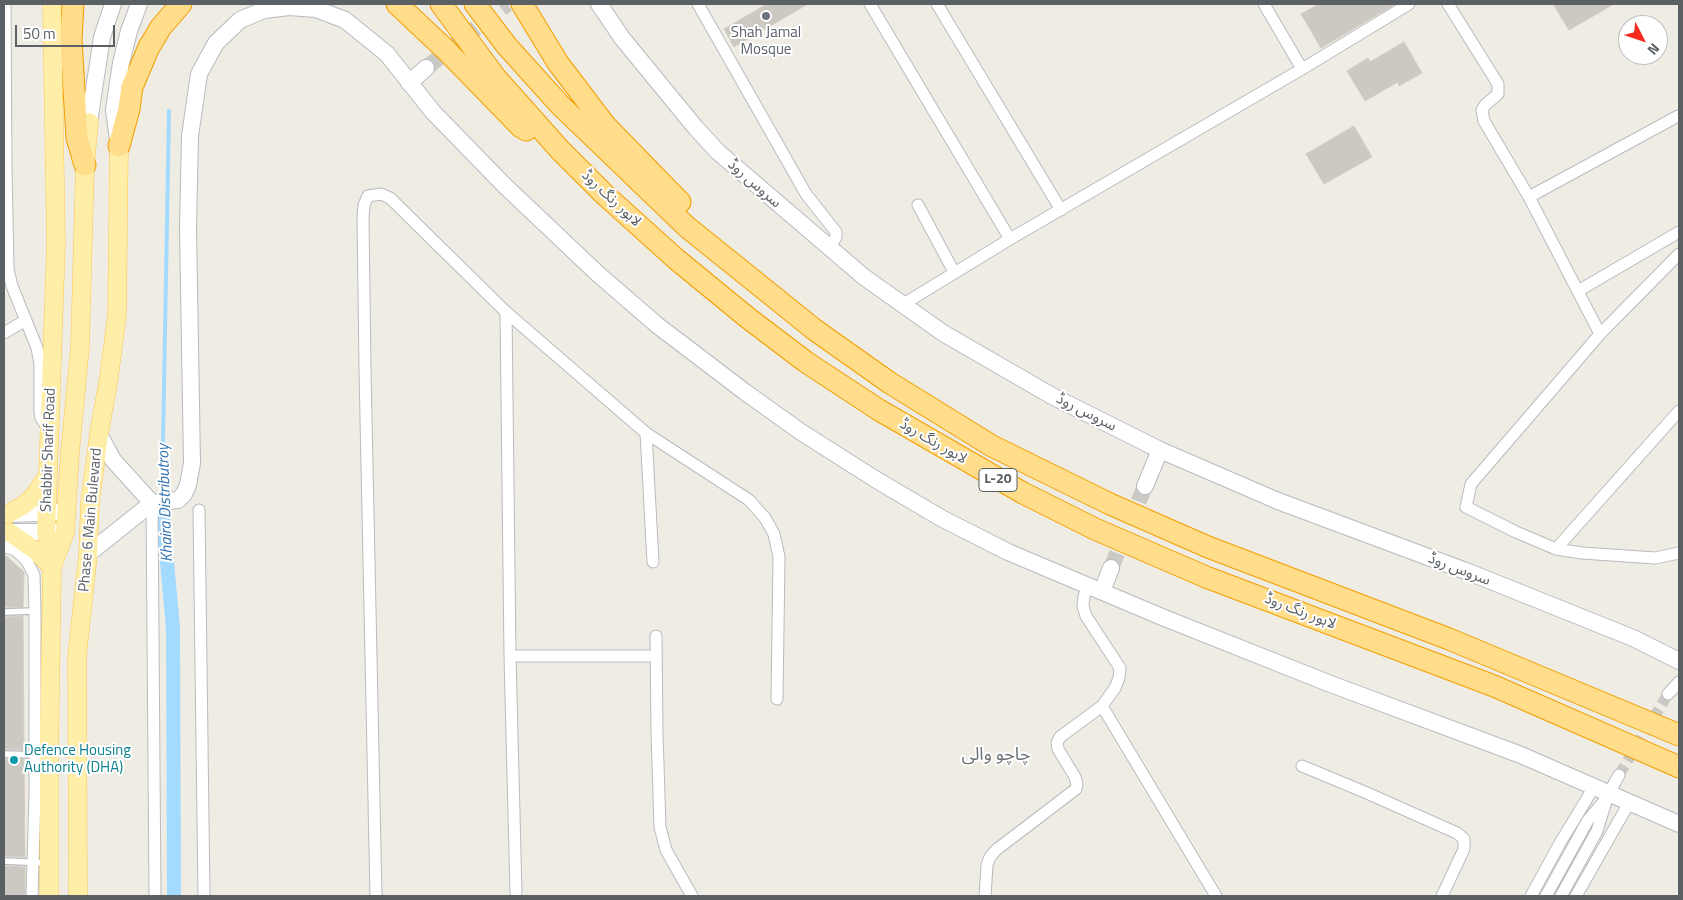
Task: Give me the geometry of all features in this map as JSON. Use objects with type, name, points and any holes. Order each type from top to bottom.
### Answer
[{"type":"highway","points":[[73,4],[71,40],[77,138],[85,165]]},
{"type":"highway","points":[[84,4],[83,84],[89,122]]},
{"type":"highway","points":[[119,146],[129,109],[132,88],[149,47],[161,27],[181,4]]},
{"type":"highway","points":[[397,4],[446,50],[520,127],[560,150]]},
{"type":"highway","points":[[417,4],[446,50]]},
{"type":"highway","name":"لاہور رنگ روڈ","points":[[441,4],[496,78],[560,150],[605,195],[676,259],[748,318],[806,362],[879,410],[1023,493],[1095,529],[1206,577],[1494,686],[1679,767]]},
{"type":"highway","name":"لاہور رنگ روڈ","points":[[474,4],[506,45],[560,105],[687,227],[815,330],[890,383],[992,446],[1126,512],[1208,547],[1449,639],[1679,735]]},
{"type":"highway","points":[[522,4],[558,63],[605,125],[679,201],[729,262]]},
{"type":"main road","name":"Shabbir Sharif Road","points":[[49,896],[40,862],[42,755],[52,567],[46,532],[46,512],[56,244],[52,4]]},
{"type":"main road","points":[[6,536],[36,551],[52,567],[65,532],[80,347],[85,165],[89,122]]},
{"type":"main road","name":"Phase 6 Main Bulevard","points":[[78,896],[77,657],[88,554],[90,502],[99,434],[110,377],[117,315],[119,146]]},
{"type":"main road","points":[[6,514],[24,505],[31,499],[38,492],[48,475]]},
{"type":"street","points":[[6,4],[5,115],[8,269],[12,286],[39,356],[41,418],[50,431]]},
{"type":"street","points":[[89,122],[102,37],[113,4]]},
{"type":"street","points":[[119,146],[114,110],[121,63],[129,31],[139,4]]},
{"type":"street","name":"سروس روڈ","points":[[599,4],[622,38],[718,152],[864,277],[943,333],[1044,391],[1160,450],[1278,501],[1470,573],[1633,638],[1679,661]]},
{"type":"street","points":[[698,4],[806,194],[836,232],[836,237],[829,248]]},
{"type":"street","points":[[870,4],[1010,239]]},
{"type":"street","points":[[937,4],[1061,210]]},
{"type":"street","points":[[1264,4],[1302,69]]},
{"type":"street","points":[[902,305],[954,272],[1302,69],[1409,4]]},
{"type":"street","points":[[1448,4],[1498,84],[1498,94],[1484,105],[1482,110],[1484,121],[1529,198],[1600,334]]},
{"type":"street","points":[[88,554],[155,503],[178,500],[184,494],[188,485],[192,463],[188,228],[190,136],[199,74],[216,43],[240,20],[264,10],[288,7],[316,9],[345,20],[387,54],[408,83],[433,112],[504,185],[577,254],[657,325],[745,392],[809,437],[875,479],[941,518],[1008,552],[1328,682],[1521,755],[1679,824]]},
{"type":"street","points":[[408,83],[426,68]]},
{"type":"street","points":[[1529,198],[1678,116]]},
{"type":"street","points":[[376,896],[365,350],[364,204],[368,196],[381,194],[390,198],[506,312],[646,433],[749,500],[765,518],[774,534],[779,557],[777,699]]},
{"type":"street","points":[[918,204],[954,272]]},
{"type":"street","points":[[1578,291],[1679,232]]},
{"type":"street","points":[[1679,254],[1600,334],[1471,484],[1466,507],[1516,532],[1556,549],[1582,553],[1655,558],[1679,553]]},
{"type":"street","points":[[506,312],[514,895]]},
{"type":"street","points":[[4,333],[26,320]]},
{"type":"street","points":[[1556,549],[1679,411]]},
{"type":"street","points":[[646,433],[653,562]]},
{"type":"street","points":[[99,434],[113,460],[155,503],[155,896]]},
{"type":"street","points":[[1145,486],[1160,450]]},
{"type":"street","points":[[199,510],[204,896]]},
{"type":"street","points":[[6,514],[66,512]]},
{"type":"street","points":[[42,755],[34,575],[31,568],[15,550],[6,536],[65,532]]},
{"type":"street","points":[[985,896],[990,857],[996,850],[1076,789],[1075,777],[1058,750],[1057,743],[1060,737],[1102,706],[1115,688],[1119,678],[1120,668],[1086,616],[1083,606],[1084,596],[1095,588],[1111,568]]},
{"type":"street","points":[[656,636],[656,733],[660,827],[666,850],[692,896]]},
{"type":"street","points":[[510,656],[656,656]]},
{"type":"street","points":[[1668,694],[1679,682]]},
{"type":"street","points":[[1102,706],[1216,896]]},
{"type":"street","points":[[1302,766],[1458,833],[1464,839],[1464,849],[1442,896]]},
{"type":"street","points":[[1531,896],[1560,843],[1601,791],[1619,775]]},
{"type":"street","points":[[1546,896],[1588,820],[1601,791]]},
{"type":"street","points":[[1561,896],[1597,831],[1601,791]]},
{"type":"street","points":[[1576,896],[1629,803]]},
{"type":"street","points":[[32,896],[40,862]]},
{"type":"lane","points":[[4,612],[35,611]]},
{"type":"lane","points":[[4,754],[42,755]]},
{"type":"lane","points":[[4,862],[40,862]]},
{"type":"building","name":"Shah Jamal Mosque","points":[[767,4],[808,4],[734,47],[724,29]]},
{"type":"building","points":[[1319,4],[1395,4],[1321,48],[1301,14]]},
{"type":"building","points":[[1553,4],[1614,4],[1569,30]]},
{"type":"building","points":[[1404,42],[1422,73],[1399,86],[1398,82],[1365,101],[1347,71],[1368,58],[1370,62]]},
{"type":"building","points":[[1354,126],[1372,157],[1324,184],[1306,154]]},
{"type":"building","points":[[4,554],[24,572],[23,607],[4,607]]},
{"type":"building","points":[[23,616],[24,750],[4,749],[4,617]]},
{"type":"building","points":[[4,759],[24,759],[25,857],[4,856]]},
{"type":"building","points":[[4,866],[25,867],[25,896],[4,896]]},
{"type":"waterway","name":"Khaira Distributroy","points":[[162,497],[169,111]]},
{"type":"waterway","name":"Khaira Distributroy","points":[[162,507],[173,628],[174,896]]},
{"type":"tunnel","points":[[426,68],[507,4]]},
{"type":"tunnel","points":[[1111,568],[1145,486]]},
{"type":"tunnel","points":[[1619,775],[1668,694]]},
{"type":"place","name":"Shah Jamal Mosque","points":[[766,16]]},
{"type":"place","name":"Defence Housing Authority (DHA)","points":[[14,760]]},
{"type":"district","name":"چاچو والی","points":[[996,756]]}]
